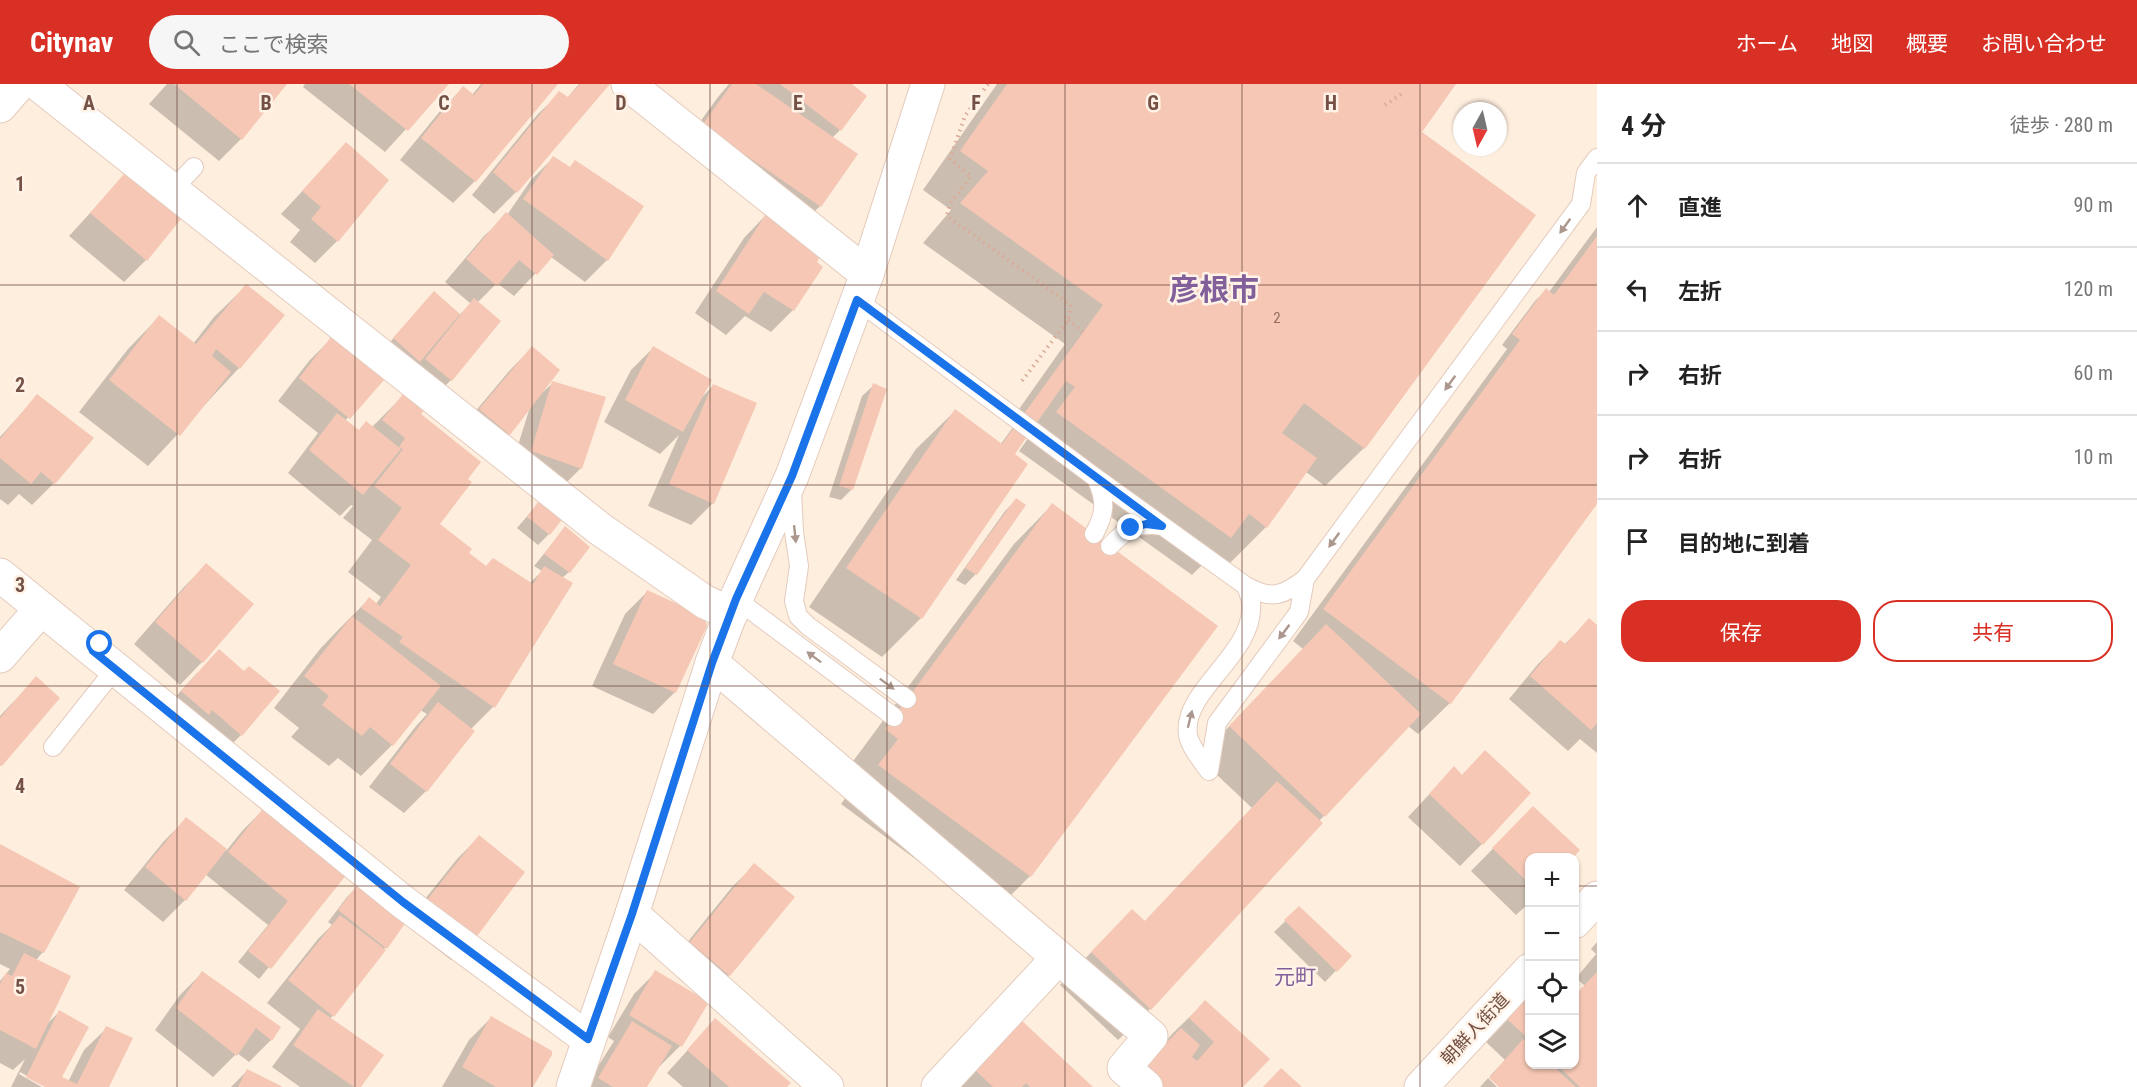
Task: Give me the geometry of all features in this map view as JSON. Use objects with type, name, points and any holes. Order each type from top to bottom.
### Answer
[{"type":"street","points":[[0,106],[20,84]]},
{"type":"street","points":[[38,84],[172,190],[209,213],[333,320],[600,529],[705,602],[733,606]]},
{"type":"street","points":[[628,84],[862,287]]},
{"type":"street","points":[[573,1087],[681,766],[712,663],[733,606],[792,476],[862,287],[928,84]]},
{"type":"street","points":[[0,575],[42,610],[103,654],[403,902],[424,927],[588,1039]]},
{"type":"street","points":[[0,656],[42,610]]},
{"type":"street","points":[[712,663],[1151,1036],[1124,1068],[1146,1087]]},
{"type":"street","points":[[1579,918],[1597,898]]},
{"type":"street","points":[[632,914],[827,1087]]},
{"type":"street","points":[[938,1087],[1058,958]]},
{"type":"street","name":"朝鮮人街道","points":[[1421,1087],[1525,975]]},
{"type":"lane","points":[[862,287],[1096,478],[1246,586],[1258,593],[1273,596],[1290,591],[1305,579],[1581,204],[1586,173],[1597,158]]},
{"type":"lane","points":[[172,190],[194,167]]},
{"type":"lane","points":[[792,476],[794,532],[799,566],[794,601],[798,616],[808,626],[907,699]]},
{"type":"lane","points":[[1094,534],[1099,525],[1104,503],[1104,495],[1096,478]]},
{"type":"lane","points":[[1110,546],[1131,528],[1146,524],[1162,526]]},
{"type":"lane","points":[[1246,586],[1251,605],[1249,624],[1243,640],[1195,704],[1187,721],[1188,738],[1209,771],[1217,723],[1299,612],[1305,579]]},
{"type":"lane","points":[[733,606],[894,717]]},
{"type":"lane","points":[[53,747],[103,654]]},
{"type":"path","points":[[988,84],[965,116],[950,159],[970,176],[950,204],[947,216],[1071,305],[1068,320],[1016,389]]},
{"type":"path","points":[[1385,105],[1403,93]]},
{"type":"path","points":[[1068,320],[1083,332]]},
{"type":"building","points":[[174,84],[287,84],[242,140]]},
{"type":"building","points":[[349,84],[449,84],[408,131]]},
{"type":"building","points":[[483,84],[558,84],[476,182],[421,138],[463,86],[474,95]]},
{"type":"building","points":[[580,84],[610,84],[517,193],[493,172],[559,91],[568,97]]},
{"type":"building","points":[[732,84],[756,84],[858,154],[821,207],[702,125]]},
{"type":"building","points":[[780,84],[852,84],[867,96],[841,131]]},
{"type":"building","points":[[1007,84],[1456,84],[1422,132],[1536,215],[1365,449],[1304,403],[1282,433],[1317,458],[1267,528],[1249,514],[1231,538],[1056,412],[1075,387],[1066,381],[1015,454],[1028,464],[922,619],[846,568],[955,409],[1002,444],[1103,305],[960,203],[988,171],[960,151]]},
{"type":"building","points":[[346,142],[389,180],[338,242],[311,219],[321,207],[302,191]]},
{"type":"building","points":[[553,156],[570,167],[575,160],[644,206],[608,261],[523,199]]},
{"type":"building","points":[[124,174],[181,219],[147,261],[90,213]]},
{"type":"building","points":[[506,212],[554,255],[537,275],[519,260],[497,286],[466,259]]},
{"type":"building","points":[[766,214],[824,249],[817,262],[823,267],[794,311],[764,292],[749,314],[716,291]]},
{"type":"building","points":[[1597,236],[1597,504],[1451,704],[1323,609],[1520,340],[1512,334],[1546,288],[1554,295]]},
{"type":"building","points":[[246,284],[285,315],[240,369],[216,349],[212,356],[231,372],[180,436],[109,380],[159,315],[196,344]]},
{"type":"building","points":[[434,291],[460,314],[420,362],[393,338]]},
{"type":"building","points":[[474,298],[501,321],[452,381],[425,359]]},
{"type":"building","points":[[331,337],[384,380],[350,419],[299,378]]},
{"type":"building","points":[[532,346],[560,370],[510,435],[479,409]]},
{"type":"building","points":[[653,346],[712,380],[683,432],[625,400]]},
{"type":"building","points":[[552,381],[606,397],[582,469],[531,451]]},
{"type":"building","points":[[873,383],[887,389],[853,490],[839,486]]},
{"type":"building","points":[[713,384],[757,403],[714,504],[669,484]]},
{"type":"building","points":[[37,394],[94,438],[55,484],[41,472],[31,484],[0,458],[0,439]]},
{"type":"building","points":[[403,394],[424,411],[421,414],[481,462],[468,479],[472,482],[440,524],[472,549],[469,553],[486,566],[493,558],[533,584],[544,566],[573,583],[495,708],[399,642],[403,637],[361,608],[369,597],[380,606],[411,565],[378,540],[402,508],[374,486],[403,449],[399,447],[405,438],[382,420]]},
{"type":"building","points":[[337,413],[359,430],[366,421],[401,449],[363,495],[309,450]]},
{"type":"building","points":[[541,498],[564,517],[550,535],[527,517]]},
{"type":"building","points":[[1016,498],[1026,505],[977,575],[965,568]]},
{"type":"building","points":[[1052,503],[1218,626],[1031,877],[878,765],[898,739],[885,729]]},
{"type":"building","points":[[565,526],[590,547],[570,573],[544,554]]},
{"type":"building","points":[[206,563],[254,604],[203,663],[155,622]]},
{"type":"building","points":[[647,590],[704,616],[707,626],[676,693],[613,664]]},
{"type":"building","points":[[352,616],[441,686],[393,746],[370,727],[362,736],[322,705],[329,696],[304,676]]},
{"type":"building","points":[[1589,618],[1597,625],[1597,723],[1591,730],[1530,676],[1560,640],[1566,644]]},
{"type":"building","points":[[1326,624],[1421,714],[1325,817],[1229,726]]},
{"type":"building","points":[[219,649],[244,671],[249,666],[280,691],[242,736],[212,710],[209,715],[181,691]]},
{"type":"building","points":[[36,676],[60,698],[2,766],[0,765],[0,718]]},
{"type":"building","points":[[438,702],[475,731],[427,792],[390,764]]},
{"type":"building","points":[[1485,750],[1531,793],[1483,845],[1429,794],[1454,766],[1462,775]]},
{"type":"building","points":[[1277,781],[1323,823],[1151,1010],[1091,952],[1132,909],[1145,921]]},
{"type":"building","points":[[265,806],[347,874],[271,969],[248,951],[288,901],[228,852]]},
{"type":"building","points":[[1533,806],[1580,850],[1577,853],[1525,853],[1525,879],[1492,848]]},
{"type":"building","points":[[186,817],[227,849],[186,901],[145,867]]},
{"type":"building","points":[[479,835],[525,872],[475,939],[426,901]]},
{"type":"building","points":[[0,844],[80,887],[44,953],[0,932]]},
{"type":"building","points":[[754,863],[795,897],[730,976],[690,942]]},
{"type":"building","points":[[358,884],[406,922],[387,949],[338,910]]},
{"type":"building","points":[[1299,906],[1352,956],[1337,972],[1284,920]]},
{"type":"building","points":[[340,915],[386,950],[334,1017],[288,980]]},
{"type":"building","points":[[24,953],[71,976],[36,1049],[0,1030],[0,984],[6,973],[12,976]]},
{"type":"building","points":[[655,970],[709,1002],[682,1047],[629,1015]]},
{"type":"building","points":[[202,971],[281,1027],[272,1041],[256,1028],[237,1056],[176,1008]]},
{"type":"building","points":[[1597,972],[1597,1087],[1580,1087],[1561,1069],[1579,1069],[1579,991]]},
{"type":"building","points":[[1205,1000],[1270,1059],[1243,1087],[1163,1087],[1142,1068],[1181,1028],[1200,1045],[1192,1057],[1197,1061],[1214,1042],[1189,1018]]},
{"type":"building","points":[[1525,1000],[1525,1035],[1507,1019]]},
{"type":"building","points":[[318,1009],[384,1055],[361,1087],[354,1087],[293,1045]]},
{"type":"building","points":[[59,1010],[89,1027],[62,1077],[77,1084],[106,1026],[133,1038],[109,1087],[45,1087],[26,1077]]},
{"type":"building","points":[[491,1016],[552,1051],[552,1055],[533,1087],[496,1087],[462,1067]]},
{"type":"building","points":[[715,1018],[791,1083],[787,1087],[729,1087],[687,1050]]},
{"type":"building","points":[[1020,1019],[1093,1087],[1030,1087],[1026,1083],[1022,1087],[993,1087],[973,1068]]},
{"type":"building","points":[[632,1021],[672,1046],[647,1087],[613,1087],[598,1078]]},
{"type":"building","points":[[1523,1039],[1525,1041],[1525,1069],[1556,1069],[1576,1087],[1499,1087],[1489,1078]]},
{"type":"building","points":[[1281,1068],[1302,1087],[1263,1087]]},
{"type":"building","points":[[247,1069],[283,1087],[238,1087]]},
{"type":"district","name":"彦根市","points":[[1214,290]]},
{"type":"district","name":"元町","points":[[1295,977]]},
{"type":"route","points":[[100,644],[93,651],[115,669],[403,902],[588,1039],[632,914],[712,663],[736,599],[792,476],[857,300],[1162,526],[1146,524],[1131,528]]}]
